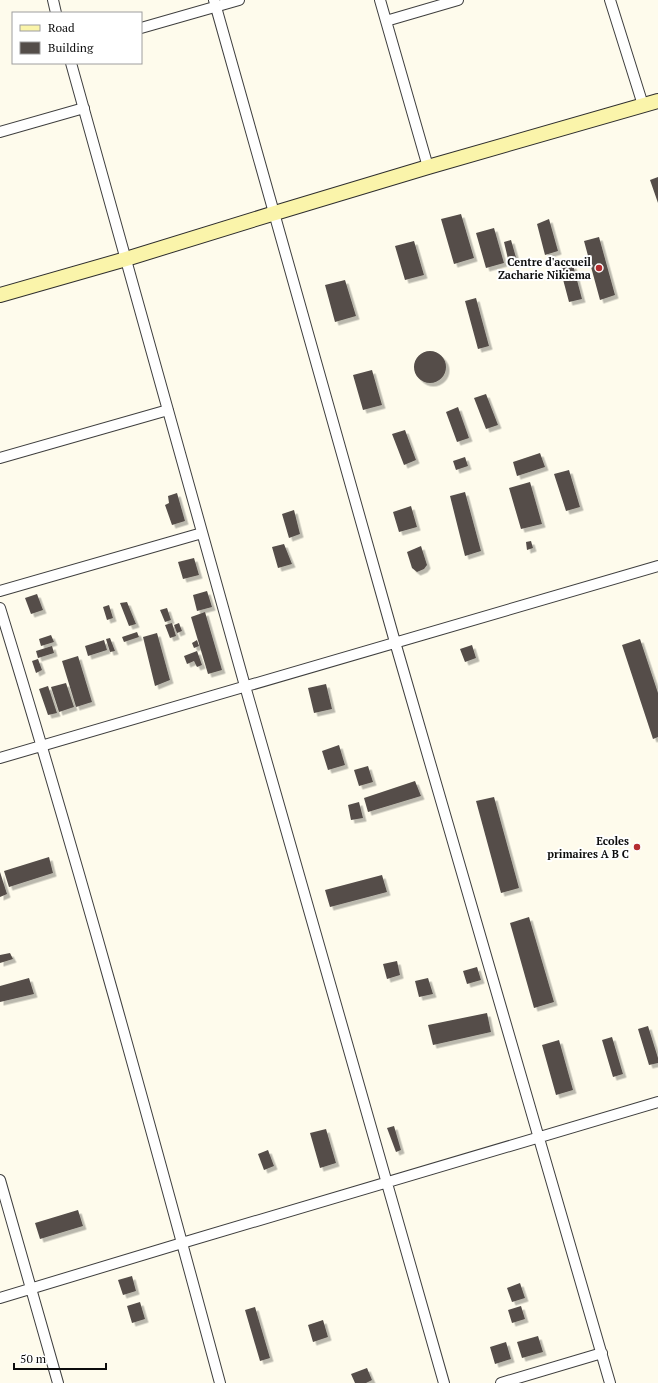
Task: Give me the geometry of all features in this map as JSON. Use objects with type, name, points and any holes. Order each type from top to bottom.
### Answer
[{"type":"street","points":[[53,0],[56,12]]},
{"type":"street","points":[[142,28],[216,4],[239,0]]},
{"type":"street","points":[[380,0],[428,167]]},
{"type":"street","points":[[386,21],[458,0]]},
{"type":"street","points":[[610,0],[643,105]]},
{"type":"street","points":[[216,4],[395,642],[540,1137],[610,1383]]},
{"type":"street","points":[[71,64],[245,686],[444,1383]]},
{"type":"street","points":[[0,295],[126,259],[428,167],[658,101]]},
{"type":"street","points":[[0,132],[84,108]]},
{"type":"street","points":[[0,458],[168,410]]},
{"type":"street","points":[[0,591],[202,533]]},
{"type":"street","points":[[0,758],[658,566]]},
{"type":"street","points":[[0,608],[42,745],[220,1383]]},
{"type":"street","points":[[0,1298],[658,1102]]},
{"type":"street","points":[[0,1180],[58,1383]]},
{"type":"street","points":[[501,1383],[602,1353]]},
{"type":"building","points":[[658,177],[658,203],[650,180]]},
{"type":"building","points":[[461,214],[474,258],[454,264],[441,219]]},
{"type":"building","points":[[549,219],[558,251],[545,255],[537,224]]},
{"type":"building","points":[[494,228],[504,263],[486,268],[476,233]]},
{"type":"building","name":"Centre d'accueil Zacharie Nikiema","points":[[599,237],[615,295],[600,300],[584,241]]},
{"type":"building","points":[[511,240],[517,261],[509,263],[504,242]]},
{"type":"building","points":[[414,241],[424,275],[405,280],[395,246]]},
{"type":"building","points":[[573,265],[582,299],[569,302],[560,268]]},
{"type":"building","points":[[345,280],[356,316],[335,322],[325,285]]},
{"type":"building","points":[[476,298],[489,346],[478,349],[465,301]]},
{"type":"building","points":[[427,351],[433,351],[442,355],[446,367],[442,379],[433,383],[427,383],[418,379],[414,370],[414,364],[418,355]]},
{"type":"building","points":[[372,370],[382,405],[363,410],[353,375]]},
{"type":"building","points":[[486,394],[498,425],[486,429],[474,398]]},
{"type":"building","points":[[458,407],[469,438],[457,442],[446,412]]},
{"type":"building","points":[[405,430],[416,460],[404,465],[392,434]]},
{"type":"building","points":[[540,453],[545,467],[517,476],[513,462]]},
{"type":"building","points":[[465,457],[468,466],[456,470],[453,461]]},
{"type":"building","points":[[569,470],[580,507],[566,511],[554,474]]},
{"type":"building","points":[[530,482],[542,524],[521,529],[509,488]]},
{"type":"building","points":[[465,492],[481,551],[465,556],[450,496]]},
{"type":"building","points":[[177,493],[185,521],[172,525],[165,505],[169,503],[168,496]]},
{"type":"building","points":[[411,506],[417,527],[399,532],[393,512]]},
{"type":"building","points":[[294,510],[300,534],[289,538],[282,514]]},
{"type":"building","points":[[531,541],[533,548],[527,550],[526,542]]},
{"type":"building","points":[[284,544],[292,564],[278,568],[272,547]]},
{"type":"building","points":[[421,546],[427,565],[424,569],[417,572],[412,568],[407,552]]},
{"type":"building","points":[[194,558],[199,575],[183,579],[178,562]]},
{"type":"building","points":[[207,591],[212,607],[197,611],[193,595]]},
{"type":"building","points":[[37,594],[43,610],[31,614],[25,598]]},
{"type":"building","points":[[127,602],[136,624],[129,626],[120,603]]},
{"type":"building","points":[[109,605],[113,618],[107,620],[103,607]]},
{"type":"building","points":[[167,608],[171,620],[165,622],[160,610]]},
{"type":"building","points":[[205,612],[222,670],[208,674],[191,617]]},
{"type":"building","points":[[172,623],[176,636],[170,638],[165,625]]},
{"type":"building","points":[[179,623],[182,631],[177,633],[174,625]]},
{"type":"building","points":[[137,632],[139,637],[124,642],[122,637]]},
{"type":"building","points":[[157,633],[170,680],[155,686],[143,637]]},
{"type":"building","points":[[51,635],[54,642],[41,646],[39,639]]},
{"type":"building","points":[[110,638],[115,651],[110,652],[106,639]]},
{"type":"building","points":[[640,639],[658,693],[658,737],[653,739],[622,645]]},
{"type":"building","points":[[104,640],[107,650],[88,656],[85,646]]},
{"type":"building","points":[[197,640],[199,646],[194,648],[192,643]]},
{"type":"building","points":[[472,645],[476,658],[465,662],[460,649]]},
{"type":"building","points":[[52,646],[54,653],[38,658],[36,651]]},
{"type":"building","points":[[197,651],[202,665],[197,667],[194,661],[187,664],[184,656]]},
{"type":"building","points":[[78,656],[92,702],[76,707],[62,661]]},
{"type":"building","points":[[38,659],[42,670],[36,673],[32,661]]},
{"type":"building","points":[[66,683],[74,707],[59,712],[51,687]]},
{"type":"building","points":[[326,684],[332,709],[314,713],[308,688]]},
{"type":"building","points":[[48,686],[57,713],[48,715],[39,689]]},
{"type":"building","points":[[339,745],[345,765],[328,770],[322,751]]},
{"type":"building","points":[[368,766],[373,782],[359,786],[354,770]]},
{"type":"building","points":[[415,781],[421,796],[368,812],[364,798]]},
{"type":"building","points":[[494,797],[519,888],[501,893],[476,801]]},
{"type":"building","points":[[359,802],[363,818],[351,820],[348,805]]},
{"type":"building","points":[[49,857],[53,873],[9,887],[4,871]]},
{"type":"building","points":[[0,872],[7,894],[0,897]]},
{"type":"building","points":[[382,875],[387,892],[330,907],[325,890]]},
{"type":"building","points":[[529,917],[554,1002],[534,1008],[510,923]]},
{"type":"building","points":[[10,953],[13,959],[0,963],[0,955]]},
{"type":"building","points":[[397,961],[400,975],[387,979],[383,964]]},
{"type":"building","points":[[477,967],[481,980],[467,984],[463,971]]},
{"type":"building","points":[[29,978],[34,994],[0,1002],[0,986]]},
{"type":"building","points":[[428,978],[433,994],[419,997],[415,981]]},
{"type":"building","points":[[487,1013],[491,1032],[433,1045],[428,1025]]},
{"type":"building","points":[[648,1026],[658,1058],[658,1063],[649,1065],[638,1029]]},
{"type":"building","points":[[612,1037],[623,1074],[613,1077],[602,1040]]},
{"type":"building","points":[[559,1040],[573,1090],[556,1095],[542,1045]]},
{"type":"building","points":[[394,1126],[401,1150],[396,1152],[387,1128]]},
{"type":"building","points":[[326,1129],[336,1163],[320,1168],[310,1133]]},
{"type":"building","points":[[268,1150],[274,1166],[264,1170],[258,1154]]},
{"type":"building","points":[[78,1210],[83,1226],[40,1239],[35,1223]]},
{"type":"building","points":[[132,1276],[136,1291],[123,1295],[118,1280]]},
{"type":"building","points":[[520,1283],[525,1298],[512,1302],[507,1288]]},
{"type":"building","points":[[140,1302],[145,1319],[132,1323],[127,1306]]},
{"type":"building","points":[[521,1306],[525,1319],[512,1323],[508,1310]]},
{"type":"building","points":[[255,1307],[270,1358],[260,1361],[245,1310]]},
{"type":"building","points":[[323,1320],[328,1337],[313,1342],[308,1325]]},
{"type":"building","points":[[538,1336],[543,1352],[522,1358],[517,1342]]},
{"type":"building","points":[[506,1342],[511,1359],[495,1364],[490,1347]]},
{"type":"building","points":[[367,1368],[372,1380],[366,1383],[355,1383],[351,1374]]},
{"type":"place","name":"Centre d'accueil Zacharie Nikiema","points":[[599,268]]},
{"type":"place","name":"Ecoles primaires A B C","points":[[637,847]]}]
